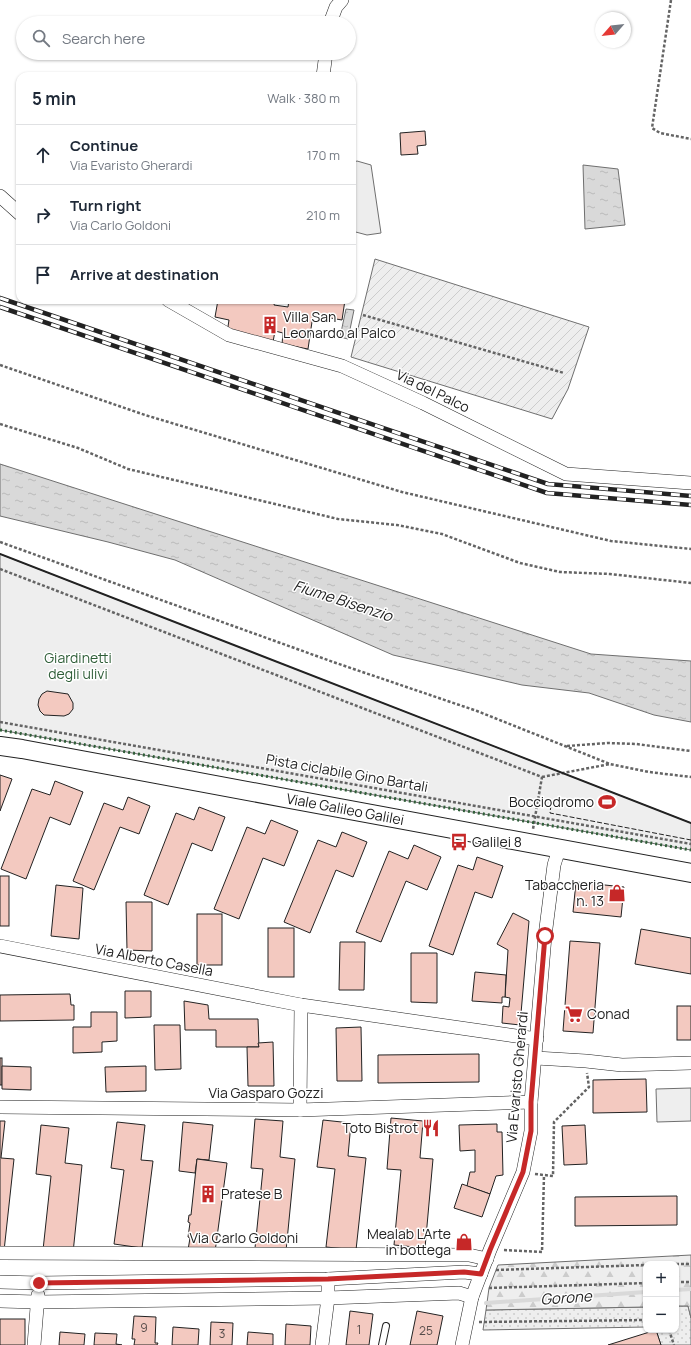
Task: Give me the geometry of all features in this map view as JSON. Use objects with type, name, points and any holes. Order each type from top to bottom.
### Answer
[{"type":"main road","name":"Viale Galileo Galilei","points":[[0,746],[245,790],[532,845],[691,873]]},
{"type":"street","points":[[333,16],[336,7],[342,0]]},
{"type":"street","points":[[324,72],[325,60]]},
{"type":"street","points":[[0,196],[16,210]]},
{"type":"street","name":"Via del Palco","points":[[175,304],[229,335],[342,366],[423,403],[566,474],[691,483]]},
{"type":"street","name":"Via Evaristo Gherardi","points":[[462,1345],[474,1292],[523,1172],[531,1131],[531,1102],[536,1058],[545,936],[554,866],[559,849]]},
{"type":"street","name":"Via Alberto Casella","points":[[0,946],[301,1005],[537,1039]]},
{"type":"street","points":[[300,1110],[301,1005]]},
{"type":"street","points":[[536,1058],[622,1065],[691,1062]]},
{"type":"street","name":"Via Gasparo Gozzi","points":[[0,1107],[300,1110],[531,1102]]},
{"type":"street","name":"Via Carlo Goldoni","points":[[0,1253],[469,1255],[485,1263]]},
{"type":"street","points":[[0,1282],[39,1283],[328,1279],[464,1272],[485,1263]]},
{"type":"street","points":[[322,1345],[328,1298],[328,1279]]},
{"type":"street","points":[[34,1345],[39,1283]]},
{"type":"street","points":[[0,1301],[37,1302],[328,1298],[474,1292]]},
{"type":"lane","points":[[382,1345],[386,1326]]},
{"type":"path","points":[[671,0],[652,128],[660,133],[691,139]]},
{"type":"path","points":[[363,315],[564,373]]},
{"type":"path","points":[[0,365],[145,415],[402,492],[611,541],[691,549]]},
{"type":"path","points":[[0,424],[78,448],[128,470],[338,519],[396,525],[442,534],[520,564],[560,572],[610,574],[691,582]]},
{"type":"path","points":[[0,542],[336,663],[477,710],[610,764],[649,772],[691,777]]},
{"type":"path","points":[[0,569],[542,777],[610,764]]},
{"type":"path","name":"Pista ciclabile Gino Bartali","points":[[0,722],[691,844]]},
{"type":"path","points":[[565,746],[607,743],[636,744],[691,751]]},
{"type":"path","points":[[532,845],[542,777]]},
{"type":"path","points":[[523,1172],[553,1176],[554,1122],[589,1087],[586,1061]]},
{"type":"path","points":[[485,1263],[542,1252],[544,1175]]},
{"type":"path","points":[[485,1263],[496,1270],[643,1265]]},
{"type":"path","points":[[679,1264],[691,1264]]},
{"type":"path","points":[[679,1282],[691,1282]]},
{"type":"path","points":[[474,1292],[643,1283]]},
{"type":"path","points":[[466,1323],[643,1320]]},
{"type":"path","points":[[670,1333],[674,1345]]},
{"type":"green space","points":[[375,259],[589,327],[568,389],[552,419],[351,357]]},
{"type":"green space","name":"Giardinetti degli ulivi","points":[[0,554],[691,823],[691,850],[0,730]]},
{"type":"green space","points":[[691,1088],[691,1121],[657,1122],[656,1089]]},
{"type":"green space","points":[[691,1255],[691,1318],[688,1306],[679,1306],[679,1261],[643,1261],[643,1307],[486,1310],[489,1288],[498,1265]]},
{"type":"green space","points":[[679,1306],[688,1306],[691,1318],[691,1345],[661,1345],[657,1333],[679,1333]]},
{"type":"green space","points":[[643,1307],[643,1327],[483,1330],[486,1310]]},
{"type":"shaded area","points":[[356,161],[371,165],[381,233],[367,235],[356,232]]},
{"type":"water","points":[[583,165],[618,169],[625,225],[585,229]]},
{"type":"water","points":[[346,309],[354,310],[348,339],[340,337]]},
{"type":"water","name":"Fiume Bisenzio","points":[[0,464],[591,654],[691,661],[691,722],[654,715],[589,693],[522,685],[393,655],[175,560],[0,516]]},
{"type":"building","points":[[425,131],[426,145],[417,146],[418,154],[401,155],[400,133]]},
{"type":"building","name":"Villa San Leonardo al Palco","points":[[217,304],[274,304],[288,307],[288,304],[344,304],[342,320],[313,315],[308,349],[282,344],[283,333],[275,331],[273,342],[227,333],[229,320],[215,317]]},
{"type":"building","points":[[47,691],[68,694],[73,703],[73,709],[69,714],[64,716],[44,715],[40,711],[38,705],[39,699],[42,694]]},
{"type":"building","points":[[0,775],[12,779],[0,811]]},
{"type":"building","points":[[55,781],[83,792],[70,825],[50,817],[26,879],[1,869],[32,789],[50,795]]},
{"type":"building","points":[[128,797],[150,806],[139,834],[120,827],[94,890],[73,881],[104,803],[123,810]]},
{"type":"building","points":[[199,807],[225,817],[212,851],[192,843],[168,905],[144,895],[176,813],[194,820]]},
{"type":"building","points":[[271,820],[298,831],[284,866],[263,858],[239,919],[214,909],[247,827],[265,834]]},
{"type":"building","points":[[342,832],[367,842],[353,877],[336,870],[310,933],[284,922],[318,840],[336,847]]},
{"type":"building","points":[[414,845],[441,857],[427,890],[406,881],[381,942],[356,932],[389,851],[408,859]]},
{"type":"building","points":[[477,857],[503,866],[492,898],[475,892],[453,955],[429,946],[458,865],[473,870]]},
{"type":"building","points":[[0,876],[9,876],[9,926],[0,926]]},
{"type":"building","points":[[576,882],[624,887],[621,917],[573,912]]},
{"type":"building","points":[[56,885],[83,888],[79,939],[51,936]]},
{"type":"building","points":[[126,902],[152,902],[152,951],[127,950]]},
{"type":"building","points":[[513,913],[529,921],[520,1025],[502,1023],[503,1006],[509,1007],[510,998],[505,997],[508,950],[497,944]]},
{"type":"building","points":[[197,914],[222,914],[222,965],[197,965]]},
{"type":"building","points":[[268,928],[294,928],[294,977],[268,977]]},
{"type":"building","points":[[641,929],[691,938],[691,974],[635,964]]},
{"type":"building","points":[[570,941],[600,943],[593,1033],[563,1031]]},
{"type":"building","points":[[340,942],[365,942],[364,990],[339,990]]},
{"type":"building","points":[[411,953],[437,953],[437,1003],[411,1002]]},
{"type":"building","points":[[475,972],[506,975],[505,997],[502,997],[502,1003],[472,1001]]},
{"type":"building","points":[[125,991],[151,991],[151,1017],[125,1018]]},
{"type":"building","points":[[70,994],[71,1005],[74,1005],[74,1020],[0,1021],[0,995]]},
{"type":"building","points":[[184,1001],[208,1005],[209,1019],[258,1019],[259,1047],[216,1047],[216,1030],[185,1030]]},
{"type":"building","points":[[677,1006],[691,1006],[691,1040],[677,1040]]},
{"type":"building","points":[[91,1012],[117,1012],[117,1041],[102,1042],[102,1052],[73,1053],[73,1027],[91,1027]]},
{"type":"building","points":[[154,1025],[180,1025],[181,1069],[155,1070]]},
{"type":"building","points":[[361,1027],[362,1081],[337,1081],[336,1028]]},
{"type":"building","points":[[273,1042],[274,1086],[248,1086],[247,1047],[259,1047],[258,1043]]},
{"type":"building","points":[[479,1054],[479,1082],[378,1083],[378,1055]]},
{"type":"building","points":[[0,1058],[2,1058],[2,1085],[0,1085]]},
{"type":"building","points":[[2,1066],[31,1067],[31,1090],[2,1089]]},
{"type":"building","points":[[146,1066],[146,1091],[106,1092],[105,1067]]},
{"type":"building","points":[[646,1079],[647,1112],[593,1113],[593,1080]]},
{"type":"building","points":[[391,1118],[423,1121],[420,1158],[433,1159],[425,1248],[394,1245],[401,1170],[387,1169]]},
{"type":"building","points":[[255,1119],[283,1121],[280,1157],[295,1159],[286,1251],[255,1248],[263,1169],[251,1168]]},
{"type":"building","points":[[323,1120],[351,1123],[348,1156],[366,1158],[356,1250],[326,1247],[335,1169],[317,1167]]},
{"type":"building","points":[[0,1121],[5,1121],[1,1158],[14,1159],[4,1251],[0,1251]]},
{"type":"building","points":[[117,1122],[145,1125],[141,1160],[153,1161],[142,1248],[114,1244],[124,1170],[111,1168]]},
{"type":"building","points":[[183,1122],[213,1125],[209,1160],[197,1159],[195,1173],[179,1171]]},
{"type":"building","points":[[497,1124],[497,1132],[502,1132],[503,1175],[496,1176],[490,1194],[467,1186],[470,1172],[475,1172],[475,1150],[460,1151],[459,1125]]},
{"type":"building","points":[[41,1125],[69,1128],[65,1163],[82,1165],[73,1253],[43,1250],[51,1176],[36,1174]]},
{"type":"building","points":[[585,1125],[587,1164],[564,1165],[562,1126]]},
{"type":"building","name":"Pratese B","points":[[197,1159],[227,1163],[215,1252],[188,1250],[190,1223],[188,1222],[189,1215],[191,1215]]},
{"type":"building","points":[[462,1184],[490,1194],[482,1217],[454,1208]]},
{"type":"building","points":[[677,1196],[677,1225],[575,1226],[575,1197]]},
{"type":"building","points":[[350,1311],[373,1314],[369,1345],[346,1345]]},
{"type":"building","points":[[417,1311],[443,1316],[437,1345],[410,1345]]},
{"type":"building","points":[[134,1316],[156,1317],[155,1343],[158,1343],[157,1345],[134,1345],[135,1339],[132,1339]]},
{"type":"building","points":[[0,1319],[25,1319],[25,1345],[0,1345]]},
{"type":"building","points":[[211,1322],[233,1323],[232,1345],[210,1345]]},
{"type":"building","points":[[286,1324],[311,1326],[310,1345],[285,1345]]},
{"type":"building","points":[[173,1327],[199,1329],[198,1345],[172,1345]]},
{"type":"building","points":[[60,1332],[85,1334],[84,1345],[59,1345]]},
{"type":"building","points":[[248,1332],[273,1334],[273,1345],[247,1345]]},
{"type":"building","points":[[95,1333],[117,1334],[116,1344],[122,1345],[94,1345]]},
{"type":"building","points":[[646,1333],[657,1333],[661,1345],[608,1345]]},
{"type":"waterway","name":"Gorone","points":[[679,1290],[691,1289]]},
{"type":"waterway","name":"Gorone","points":[[486,1303],[643,1292]]},
{"type":"railway","points":[[0,298],[16,303]]},
{"type":"railway","points":[[18,304],[548,484],[691,496]]},
{"type":"railway","points":[[0,307],[547,493],[691,505]]},
{"type":"hedge","points":[[0,730],[691,850]]},
{"type":"fence","points":[[551,805],[550,813],[691,840]]},
{"type":"wall","points":[[0,554],[691,823]]},
{"type":"place","name":"Villa San Leonardo al Palco","points":[[270,325]]},
{"type":"place","name":"Bocciodromo","points":[[607,802]]},
{"type":"place","name":"Galilei 8","points":[[459,842]]},
{"type":"place","name":"Tabaccheria n. 13","points":[[617,893]]},
{"type":"place","name":"Conad","points":[[574,1014]]},
{"type":"place","name":"Toto Bistrot","points":[[431,1128]]},
{"type":"place","name":"Pratese B","points":[[208,1194]]},
{"type":"place","name":"Mealab L'Arte in bottega","points":[[464,1242]]},
{"type":"route","points":[[39,1283],[328,1279],[464,1272],[481,1274],[523,1172],[531,1131],[531,1102],[536,1058],[545,936]]}]
